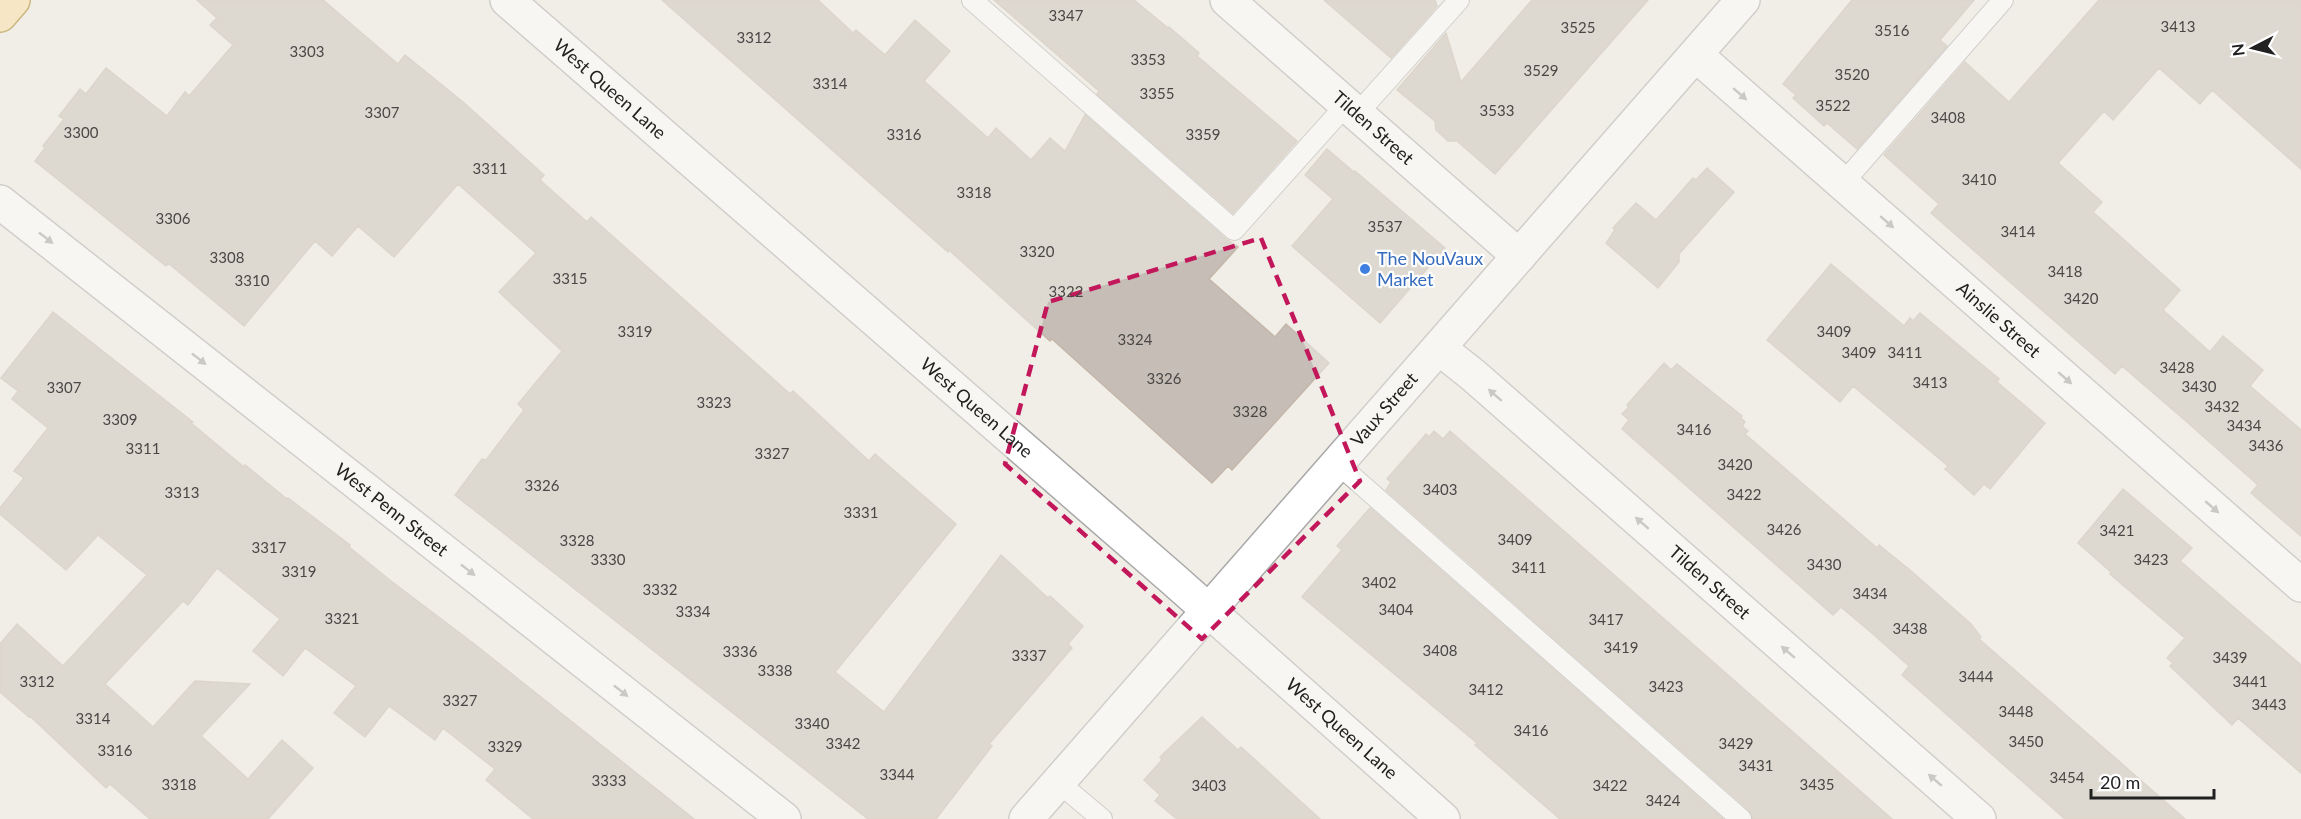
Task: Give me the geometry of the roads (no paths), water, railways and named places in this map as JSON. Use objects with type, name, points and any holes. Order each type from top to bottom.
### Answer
[{"type":"main road","points":[[0,15],[13,0]]},
{"type":"street","name":"West Queen Lane","points":[[507,0],[1443,819]]},
{"type":"street","name":"Tilden Street","points":[[1227,0],[1519,255]]},
{"type":"street","name":"Vaux Street","points":[[1026,819],[1743,0]]},
{"type":"street","name":"Ainslie Street","points":[[1696,55],[2301,585]]},
{"type":"street","name":"West Penn Street","points":[[0,202],[784,819]]},
{"type":"street","name":"Tilden Street","points":[[1438,348],[1473,375],[1979,819]]},
{"type":"lane","points":[[972,0],[1234,230],[1459,0]]},
{"type":"lane","points":[[1843,183],[2003,0]]},
{"type":"lane","points":[[1337,463],[1741,819]]},
{"type":"lane","points":[[1058,782],[1102,819]]},
{"type":"place","name":"The NouVaux Market","points":[[1365,269]]}]
